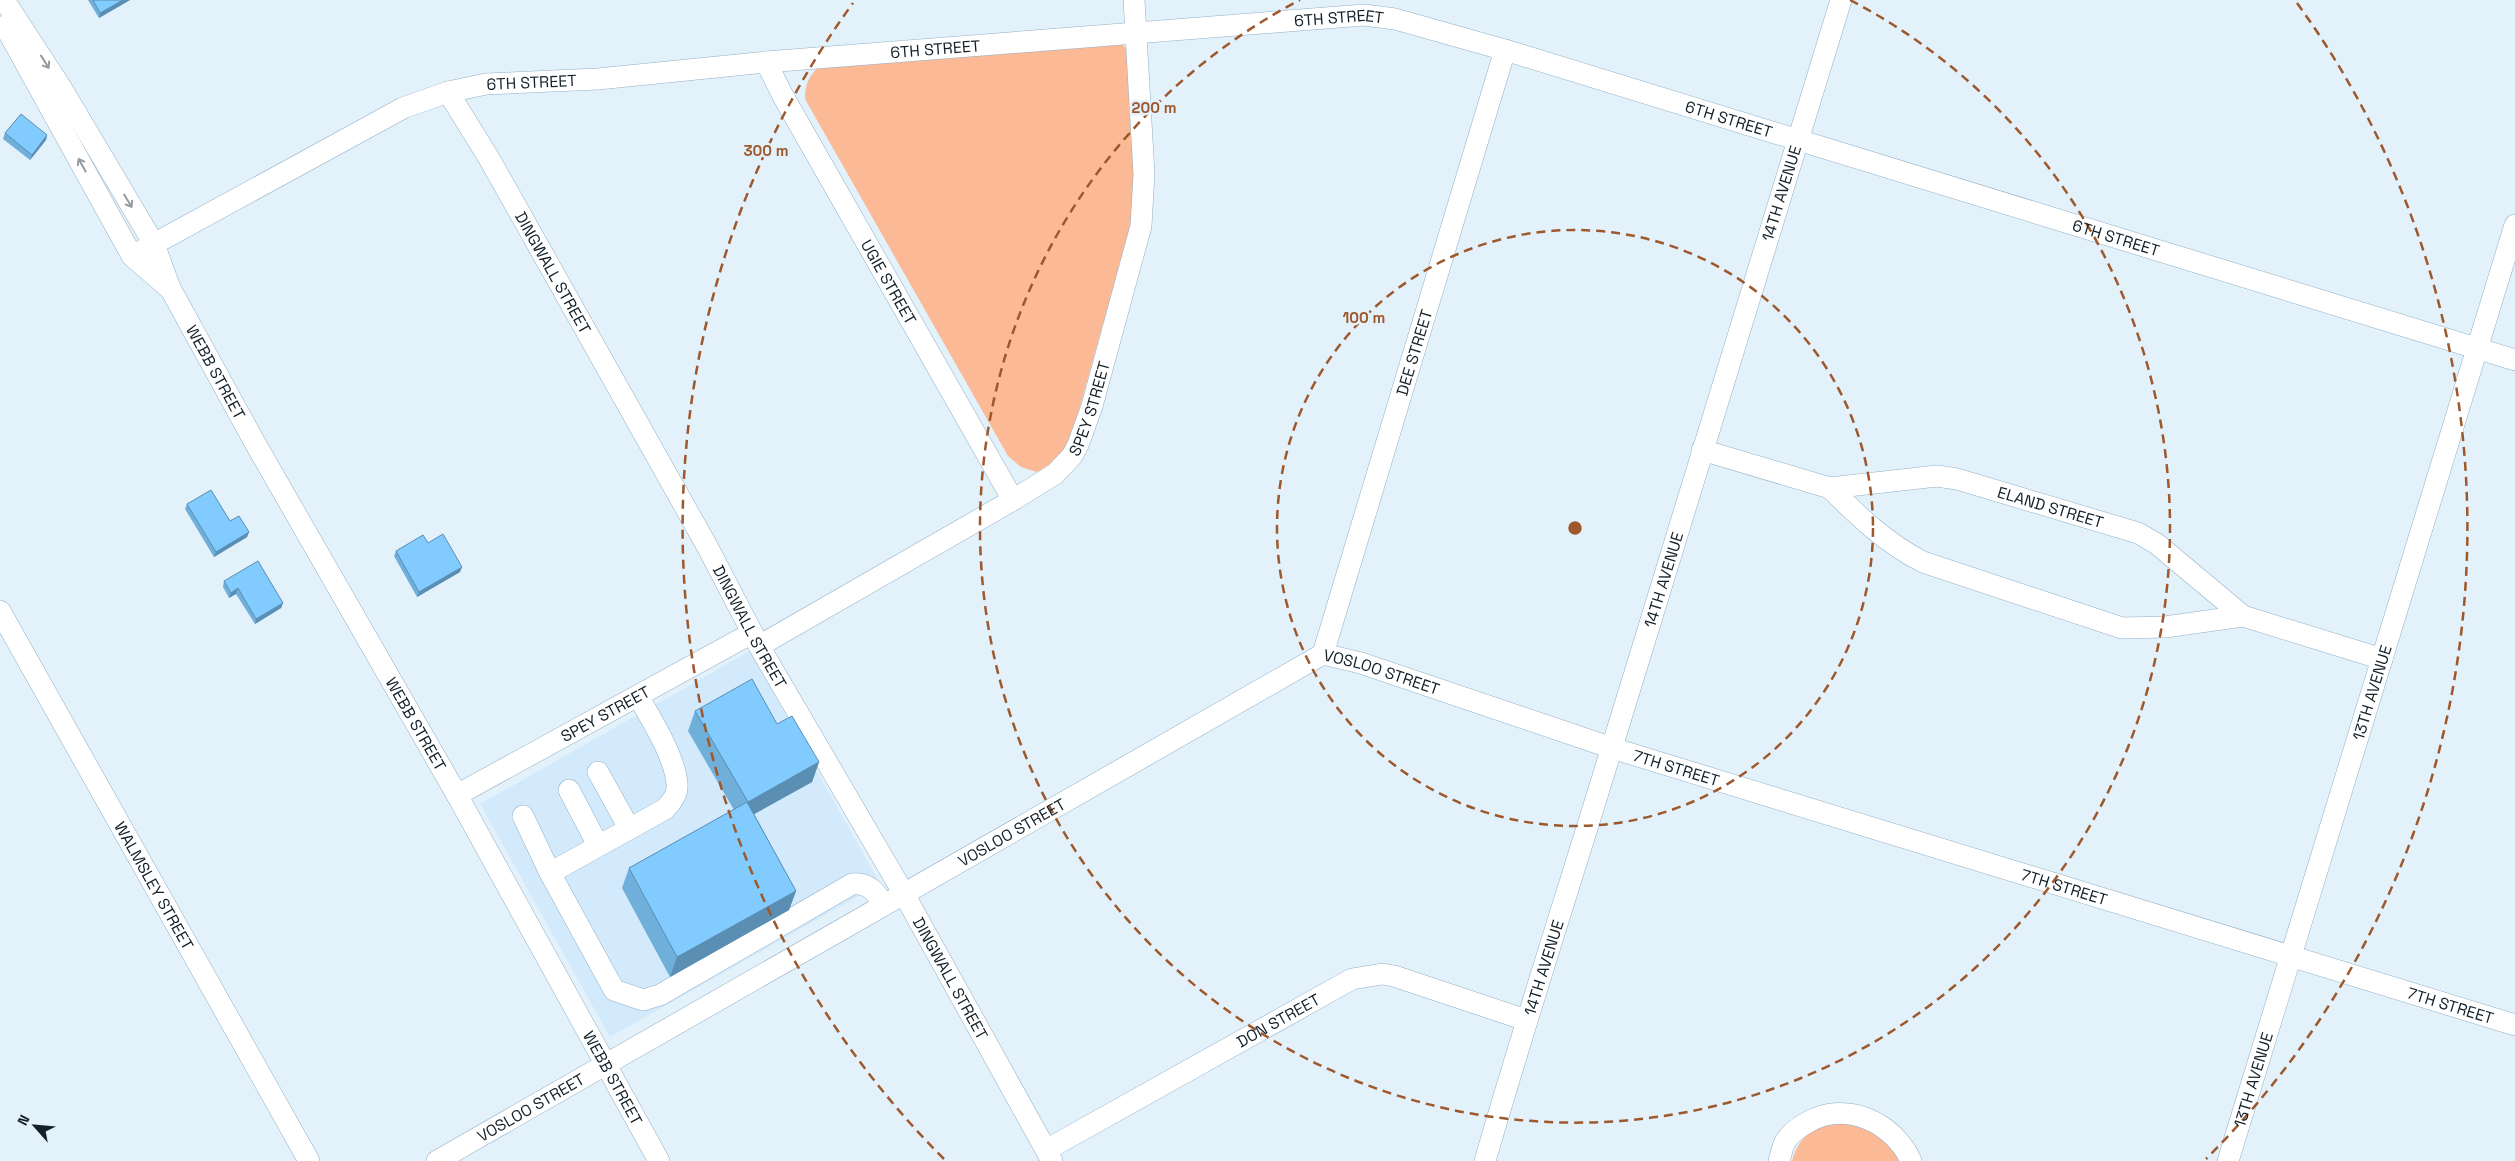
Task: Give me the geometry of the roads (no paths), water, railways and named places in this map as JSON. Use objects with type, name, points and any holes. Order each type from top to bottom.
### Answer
[{"type":"street","name":"WEBB STREET","points":[[4,0],[57,82],[154,244],[170,288],[260,451],[457,795],[659,1161]]},
{"type":"street","name":"SPEY STREET","points":[[457,795],[638,696],[756,639],[1013,500],[1055,474],[1072,456],[1085,430],[1110,345],[1141,226],[1144,196],[1134,0]]},
{"type":"street","name":"14TH AVENUE","points":[[1485,1161],[1526,1020],[1612,748],[1797,140],[1842,0]]},
{"type":"street","name":"6TH STREET","points":[[132,256],[403,108],[448,92],[486,84],[598,80],[766,62],[1364,15],[1395,19],[1505,50],[2515,360]]},
{"type":"street","name":"WEBB STREET","points":[[0,19],[11,33],[132,256],[170,288]]},
{"type":"street","name":"DEE STREET","points":[[1323,654],[1505,50]]},
{"type":"street","name":"UGIE STREET","points":[[766,62],[783,96],[1013,500]]},
{"type":"street","name":"DINGWALL STREET","points":[[448,92],[490,160],[707,546],[756,639],[904,894],[1049,1156]]},
{"type":"street","name":"13TH AVENUE","points":[[2228,1161],[2515,225]]},
{"type":"street","name":"ELAND STREET","points":[[1702,450],[1830,488],[1945,477],[2138,533],[2157,544],[2243,616],[2382,659]]},
{"type":"street","name":"ELAND STREET","points":[[1830,488],[1878,534],[1899,549],[1923,562],[2122,628],[2164,627],[2243,616]]},
{"type":"street","name":"WALMSLEY STREET","points":[[0,611],[309,1161]]},
{"type":"street","name":"VOSLOO STREET","points":[[436,1161],[1323,654],[1362,662],[1612,748]]},
{"type":"street","points":[[550,873],[665,809],[673,800],[677,786],[666,746],[638,696]]},
{"type":"street","name":"7TH STREET","points":[[1612,748],[2515,1025]]},
{"type":"street","points":[[598,772],[629,828]]},
{"type":"street","points":[[569,790],[598,845]]},
{"type":"street","points":[[522,816],[550,873],[614,990],[643,1000],[660,995],[852,884],[861,883],[868,886],[877,894],[884,905]]},
{"type":"street","name":"DON STREET","points":[[1049,1156],[1352,979],[1382,974],[1394,976],[1526,1020]]},
{"type":"street","points":[[1779,1161],[1785,1142],[1799,1127],[1816,1118],[1841,1113],[1868,1119],[1894,1134],[1911,1161]]}]
